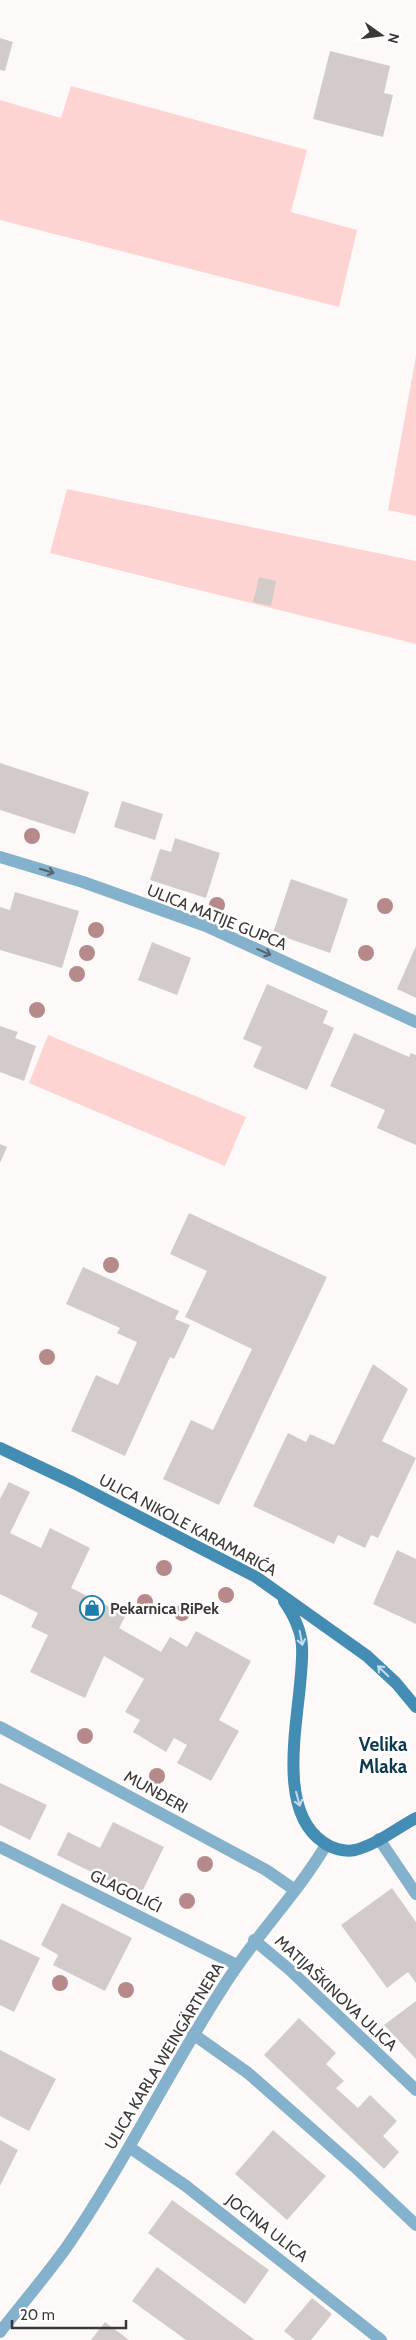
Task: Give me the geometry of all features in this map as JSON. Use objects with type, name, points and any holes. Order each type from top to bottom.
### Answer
[{"type":"main road","name":"ULICA NIKOLE KARAMARIĆA","points":[[0,1448],[196,1545],[256,1577],[367,1656],[396,1683],[416,1707]]},
{"type":"main road","points":[[279,1594],[292,1612],[302,1644],[302,1677],[292,1763],[295,1787],[307,1826],[315,1837],[326,1844],[344,1850],[353,1850],[379,1839],[416,1818]]},
{"type":"street","name":"ULICA MATIJE GUPCA","points":[[0,857],[82,882],[206,926],[416,1022]]},
{"type":"street","name":"MUNĐERI","points":[[0,1727],[266,1870],[295,1890]]},
{"type":"street","points":[[379,1839],[416,1894]]},
{"type":"street","name":"ULICA KARLA WEINGÄRTNERA","points":[[0,2332],[65,2249],[129,2147],[193,2034],[237,1965],[254,1940],[295,1890],[326,1844]]},
{"type":"street","name":"GLAGOLIĆI","points":[[0,1847],[237,1965]]},
{"type":"street","name":"MATIJAŠKINOVA ULICA","points":[[254,1940],[290,1970],[416,2090]]},
{"type":"street","points":[[193,2034],[248,2073],[356,2168],[416,2226]]},
{"type":"street","name":"JOCINA ULICA","points":[[129,2147],[186,2186],[381,2340]]},
{"type":"shaded area","points":[[71,86],[307,150],[291,212],[357,230],[339,307],[0,220],[0,100],[61,118]]},
{"type":"shaded area","points":[[416,356],[416,516],[388,510]]},
{"type":"shaded area","points":[[67,489],[416,561],[416,644],[50,553]]},
{"type":"shaded area","points":[[48,1035],[246,1117],[225,1166],[29,1083]]},
{"type":"building","points":[[0,38],[13,42],[5,71],[0,70]]},
{"type":"building","points":[[330,51],[390,66],[384,93],[393,95],[383,137],[313,119]]},
{"type":"building","points":[[259,577],[276,581],[271,606],[253,602]]},
{"type":"building","points":[[0,763],[89,792],[75,834],[0,810]]},
{"type":"building","points":[[122,801],[163,814],[155,840],[114,827]]},
{"type":"building","points":[[175,838],[220,853],[206,898],[150,880],[160,849],[171,852]]},
{"type":"building","points":[[291,879],[348,899],[330,953],[273,933]]},
{"type":"building","points":[[15,892],[79,911],[62,968],[0,950],[0,907],[10,910]]},
{"type":"building","points":[[152,942],[191,958],[177,995],[138,980]]},
{"type":"building","points":[[416,946],[416,998],[397,989]]},
{"type":"building","points":[[267,984],[328,1011],[323,1023],[334,1028],[307,1090],[253,1067],[262,1047],[243,1039]]},
{"type":"building","points":[[0,1026],[18,1032],[15,1038],[36,1046],[24,1081],[0,1072]]},
{"type":"building","points":[[354,1033],[409,1057],[411,1053],[416,1055],[416,1145],[377,1128],[385,1110],[330,1086]]},
{"type":"building","points":[[0,1144],[7,1147],[0,1163]]},
{"type":"building","points":[[189,1213],[327,1277],[219,1505],[163,1479],[191,1420],[213,1430],[252,1349],[185,1317],[207,1271],[170,1254]]},
{"type":"building","points":[[83,1267],[179,1311],[175,1319],[190,1325],[174,1359],[170,1357],[125,1456],[71,1431],[96,1375],[118,1385],[137,1342],[117,1333],[120,1328],[66,1304]]},
{"type":"building","points":[[373,1364],[408,1389],[382,1441],[416,1458],[378,1538],[371,1535],[365,1548],[338,1535],[334,1544],[253,1506],[288,1433],[306,1442],[310,1434],[334,1445]]},
{"type":"building","points":[[9,1482],[30,1492],[10,1533],[41,1548],[50,1528],[90,1548],[71,1588],[126,1615],[119,1628],[161,1652],[170,1637],[187,1647],[196,1631],[251,1661],[219,1720],[239,1731],[211,1781],[177,1763],[187,1745],[174,1738],[166,1752],[133,1732],[140,1720],[125,1712],[144,1679],[104,1656],[85,1698],[30,1672],[48,1635],[31,1627],[38,1613],[0,1594],[0,1499]]},
{"type":"building","points":[[397,1550],[416,1559],[416,1624],[373,1604]]},
{"type":"building","points":[[0,1783],[47,1805],[30,1840],[0,1825]]},
{"type":"building","points":[[113,1822],[164,1847],[140,1896],[57,1855],[68,1832],[100,1848]]},
{"type":"building","points":[[392,1888],[416,1922],[416,1983],[408,1972],[387,1988],[341,1925]]},
{"type":"building","points":[[62,1903],[132,1938],[105,1991],[53,1965],[58,1955],[41,1945]]},
{"type":"building","points":[[0,1939],[40,1958],[14,2012],[0,2005]]},
{"type":"building","points":[[416,2001],[416,2059],[384,2025]]},
{"type":"building","points":[[299,2018],[336,2053],[326,2064],[344,2081],[336,2088],[358,2108],[370,2095],[397,2121],[383,2136],[399,2152],[384,2169],[264,2055]]},
{"type":"building","points":[[0,2050],[56,2079],[29,2131],[0,2116]]},
{"type":"building","points":[[273,2130],[326,2176],[287,2220],[235,2174]]},
{"type":"building","points":[[0,2140],[18,2150],[0,2186]]},
{"type":"building","points":[[172,2200],[269,2270],[245,2304],[148,2233]]},
{"type":"building","points":[[157,2267],[255,2340],[186,2340],[132,2301]]},
{"type":"building","points":[[312,2298],[332,2314],[311,2340],[295,2340],[284,2331]]},
{"type":"building","points":[[105,2322],[129,2340],[91,2340]]},
{"type":"place","name":"Pekarnica RiPek","points":[[92,1608]]},
{"type":"district","name":"Velika Mlaka","points":[[383,1755]]}]
